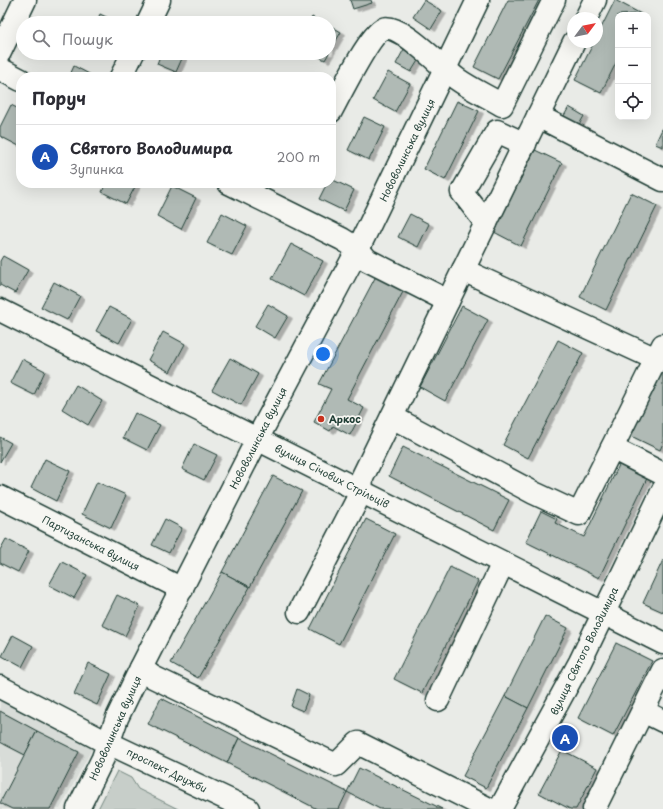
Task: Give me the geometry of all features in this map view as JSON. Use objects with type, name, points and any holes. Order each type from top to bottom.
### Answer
[{"type":"street","points":[[18,16],[26,0]]},
{"type":"street","points":[[152,16],[160,0]]},
{"type":"street","name":"Нововолинська вулиця","points":[[78,809],[109,743],[118,718],[141,668],[258,438],[358,249],[478,0]]},
{"type":"street","points":[[336,102],[362,54],[378,32],[383,28],[397,31],[433,57],[445,70],[502,105],[554,0]]},
{"type":"street","points":[[589,12],[595,0]]},
{"type":"street","points":[[0,52],[16,20]]},
{"type":"street","points":[[299,612],[361,491],[362,478],[571,48]]},
{"type":"street","points":[[124,72],[130,60]]},
{"type":"street","points":[[0,70],[16,78]]},
{"type":"street","points":[[538,116],[663,180]]},
{"type":"street","points":[[486,223],[462,192],[497,131],[525,144]]},
{"type":"street","points":[[239,188],[358,249],[367,260],[448,301]]},
{"type":"street","points":[[392,416],[534,493],[579,514],[659,352],[464,270]]},
{"type":"street","name":"вулиця Січових Стрільців","points":[[0,310],[258,438],[663,643]]},
{"type":"street","points":[[612,448],[663,474]]},
{"type":"street","name":"вулиця Святого Володимира","points":[[502,808],[557,706],[663,490]]},
{"type":"street","name":"Партизанська вулиця","points":[[0,497],[182,589]]},
{"type":"street","points":[[438,700],[503,563]]},
{"type":"street","points":[[141,668],[153,677],[336,765],[358,743],[502,808]]},
{"type":"street","points":[[594,809],[663,670]]},
{"type":"street","name":"проспект Дружби","points":[[0,687],[109,743],[248,809]]},
{"type":"street","points":[[643,711],[663,721]]},
{"type":"shaded area","points":[[0,700],[93,747],[60,809],[0,809]]},
{"type":"shaded area","points":[[117,771],[131,778],[138,789],[178,809],[98,809]]},
{"type":"building","points":[[350,0],[371,0],[372,3],[353,9]]},
{"type":"building","points":[[424,0],[442,11],[431,29],[413,17]]},
{"type":"building","points":[[508,0],[539,0],[498,79],[474,67]]},
{"type":"building","points":[[615,0],[637,12],[615,12],[615,65],[601,93],[575,80],[591,48],[603,48],[603,24]]},
{"type":"building","points":[[336,29],[341,32],[336,41]]},
{"type":"building","points":[[404,49],[419,59],[411,72],[396,64]]},
{"type":"building","points":[[158,60],[181,60],[176,72],[157,64]]},
{"type":"building","points":[[74,66],[85,72],[71,72]]},
{"type":"building","points":[[388,72],[410,84],[395,112],[373,100]]},
{"type":"building","points":[[457,101],[479,111],[445,180],[424,169]]},
{"type":"building","points":[[11,105],[16,108],[16,144],[0,136],[0,127]]},
{"type":"building","points":[[569,107],[584,116],[576,130],[561,121]]},
{"type":"building","points":[[364,117],[385,127],[369,160],[348,150]]},
{"type":"building","points":[[663,127],[663,147],[655,144]]},
{"type":"building","points":[[535,150],[562,163],[521,246],[494,232]]},
{"type":"building","points":[[336,181],[354,190],[344,211],[319,199],[324,188],[336,188]]},
{"type":"building","points":[[104,188],[134,188],[126,204],[102,192]]},
{"type":"building","points":[[171,188],[176,188],[196,198],[181,229],[157,216]]},
{"type":"building","points":[[631,193],[657,206],[606,310],[580,297]]},
{"type":"building","points":[[222,213],[247,226],[232,255],[207,243]]},
{"type":"building","points":[[410,214],[429,224],[418,247],[398,237]]},
{"type":"building","points":[[291,244],[323,261],[304,296],[272,279]]},
{"type":"building","points":[[3,256],[28,270],[15,293],[0,285],[0,261]]},
{"type":"building","points":[[376,276],[404,290],[347,399],[364,408],[350,435],[333,426],[330,431],[314,422],[331,389],[319,384]]},
{"type":"building","points":[[54,282],[80,296],[67,320],[41,307]]},
{"type":"building","points":[[268,304],[288,316],[275,338],[255,326]]},
{"type":"building","points":[[462,306],[488,320],[445,401],[420,387]]},
{"type":"building","points":[[109,307],[132,319],[119,343],[96,331]]},
{"type":"building","points":[[163,332],[185,344],[170,372],[148,360]]},
{"type":"building","points":[[558,340],[583,353],[528,458],[503,445]]},
{"type":"building","points":[[230,358],[258,374],[241,405],[212,390]]},
{"type":"building","points":[[22,359],[45,371],[34,395],[10,383]]},
{"type":"building","points":[[663,368],[663,443],[660,450],[631,436]]},
{"type":"building","points":[[76,385],[102,401],[88,425],[62,409]]},
{"type":"building","points":[[135,413],[160,425],[147,450],[123,438]]},
{"type":"building","points":[[0,437],[11,443],[0,462]]},
{"type":"building","points":[[194,444],[217,455],[204,480],[182,469]]},
{"type":"building","points":[[403,447],[509,500],[494,530],[389,476]]},
{"type":"building","points":[[45,459],[70,471],[56,501],[31,488]]},
{"type":"building","points":[[622,459],[650,472],[599,578],[526,542],[541,511],[557,519],[555,523],[584,537]]},
{"type":"building","points":[[273,476],[302,491],[250,587],[222,572]]},
{"type":"building","points":[[97,482],[126,495],[111,528],[82,514]]},
{"type":"building","points":[[165,519],[182,528],[169,553],[152,545]]},
{"type":"building","points":[[366,519],[395,534],[339,644],[310,629]]},
{"type":"building","points":[[6,539],[29,551],[18,572],[0,563],[0,550]]},
{"type":"building","points":[[663,560],[663,612],[643,603]]},
{"type":"building","points":[[62,562],[87,575],[74,598],[49,585]]},
{"type":"building","points":[[450,567],[478,581],[422,693],[394,679]]},
{"type":"building","points":[[222,572],[250,587],[198,678],[171,663]]},
{"type":"building","points":[[117,595],[140,606],[125,636],[102,625]]},
{"type":"building","points":[[545,616],[568,628],[528,708],[505,696]]},
{"type":"building","points":[[13,635],[33,646],[22,667],[2,656]]},
{"type":"building","points":[[616,643],[652,661],[613,736],[578,718]]},
{"type":"building","points":[[88,663],[111,674],[97,705],[74,694]]},
{"type":"building","points":[[297,689],[309,695],[303,711],[291,706]]},
{"type":"building","points":[[505,696],[528,708],[486,788],[463,776]]},
{"type":"building","points":[[161,698],[239,738],[227,763],[148,724]]},
{"type":"building","points":[[0,711],[37,731],[25,755],[0,742]]},
{"type":"building","points":[[37,731],[79,752],[50,809],[12,809],[0,803]]},
{"type":"building","points":[[239,738],[347,792],[339,809],[317,809],[227,763]]},
{"type":"building","points":[[562,750],[597,768],[576,809],[570,809],[539,793]]},
{"type":"building","points":[[359,768],[442,809],[380,809],[347,792]]},
{"type":"place","name":"Аркос","points":[[321,419]]},
{"type":"place","name":"Святого Володимира","points":[[565,738]]}]
